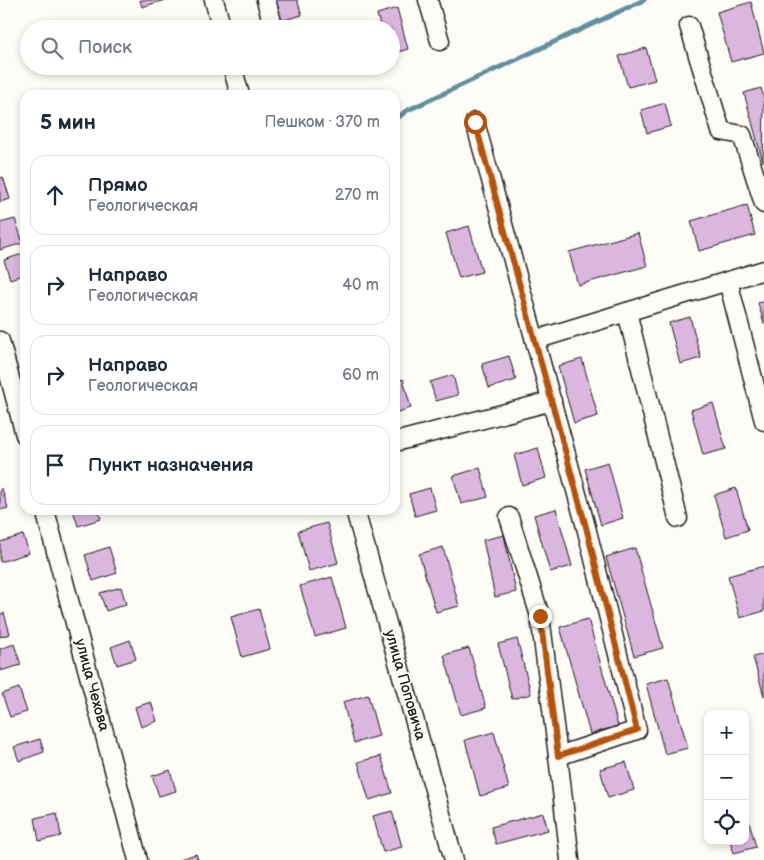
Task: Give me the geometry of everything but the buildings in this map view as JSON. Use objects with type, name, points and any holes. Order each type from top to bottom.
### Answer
[{"type":"street","points":[[214,0],[220,20]]},
{"type":"street","points":[[266,0],[272,20]]},
{"type":"street","points":[[428,0],[440,41]]},
{"type":"street","points":[[689,26],[721,131],[742,135],[764,204]]},
{"type":"street","points":[[234,75],[239,90]]},
{"type":"street","points":[[475,122],[586,527],[637,730],[558,756]]},
{"type":"street","points":[[535,340],[764,270]]},
{"type":"street","points":[[728,281],[764,421]]},
{"type":"street","points":[[627,312],[678,518]]},
{"type":"street","points":[[0,341],[20,416]]},
{"type":"street","points":[[400,441],[552,401]]},
{"type":"street","name":"улица Чехова","points":[[46,515],[138,860]]},
{"type":"street","name":"улица Поповича","points":[[356,515],[454,860]]},
{"type":"street","points":[[509,517],[540,616],[570,860]]},
{"type":"waterway","points":[[400,116],[406,111],[644,0]]},
{"type":"route","points":[[475,122],[586,527],[637,730],[558,756],[540,616]]}]
